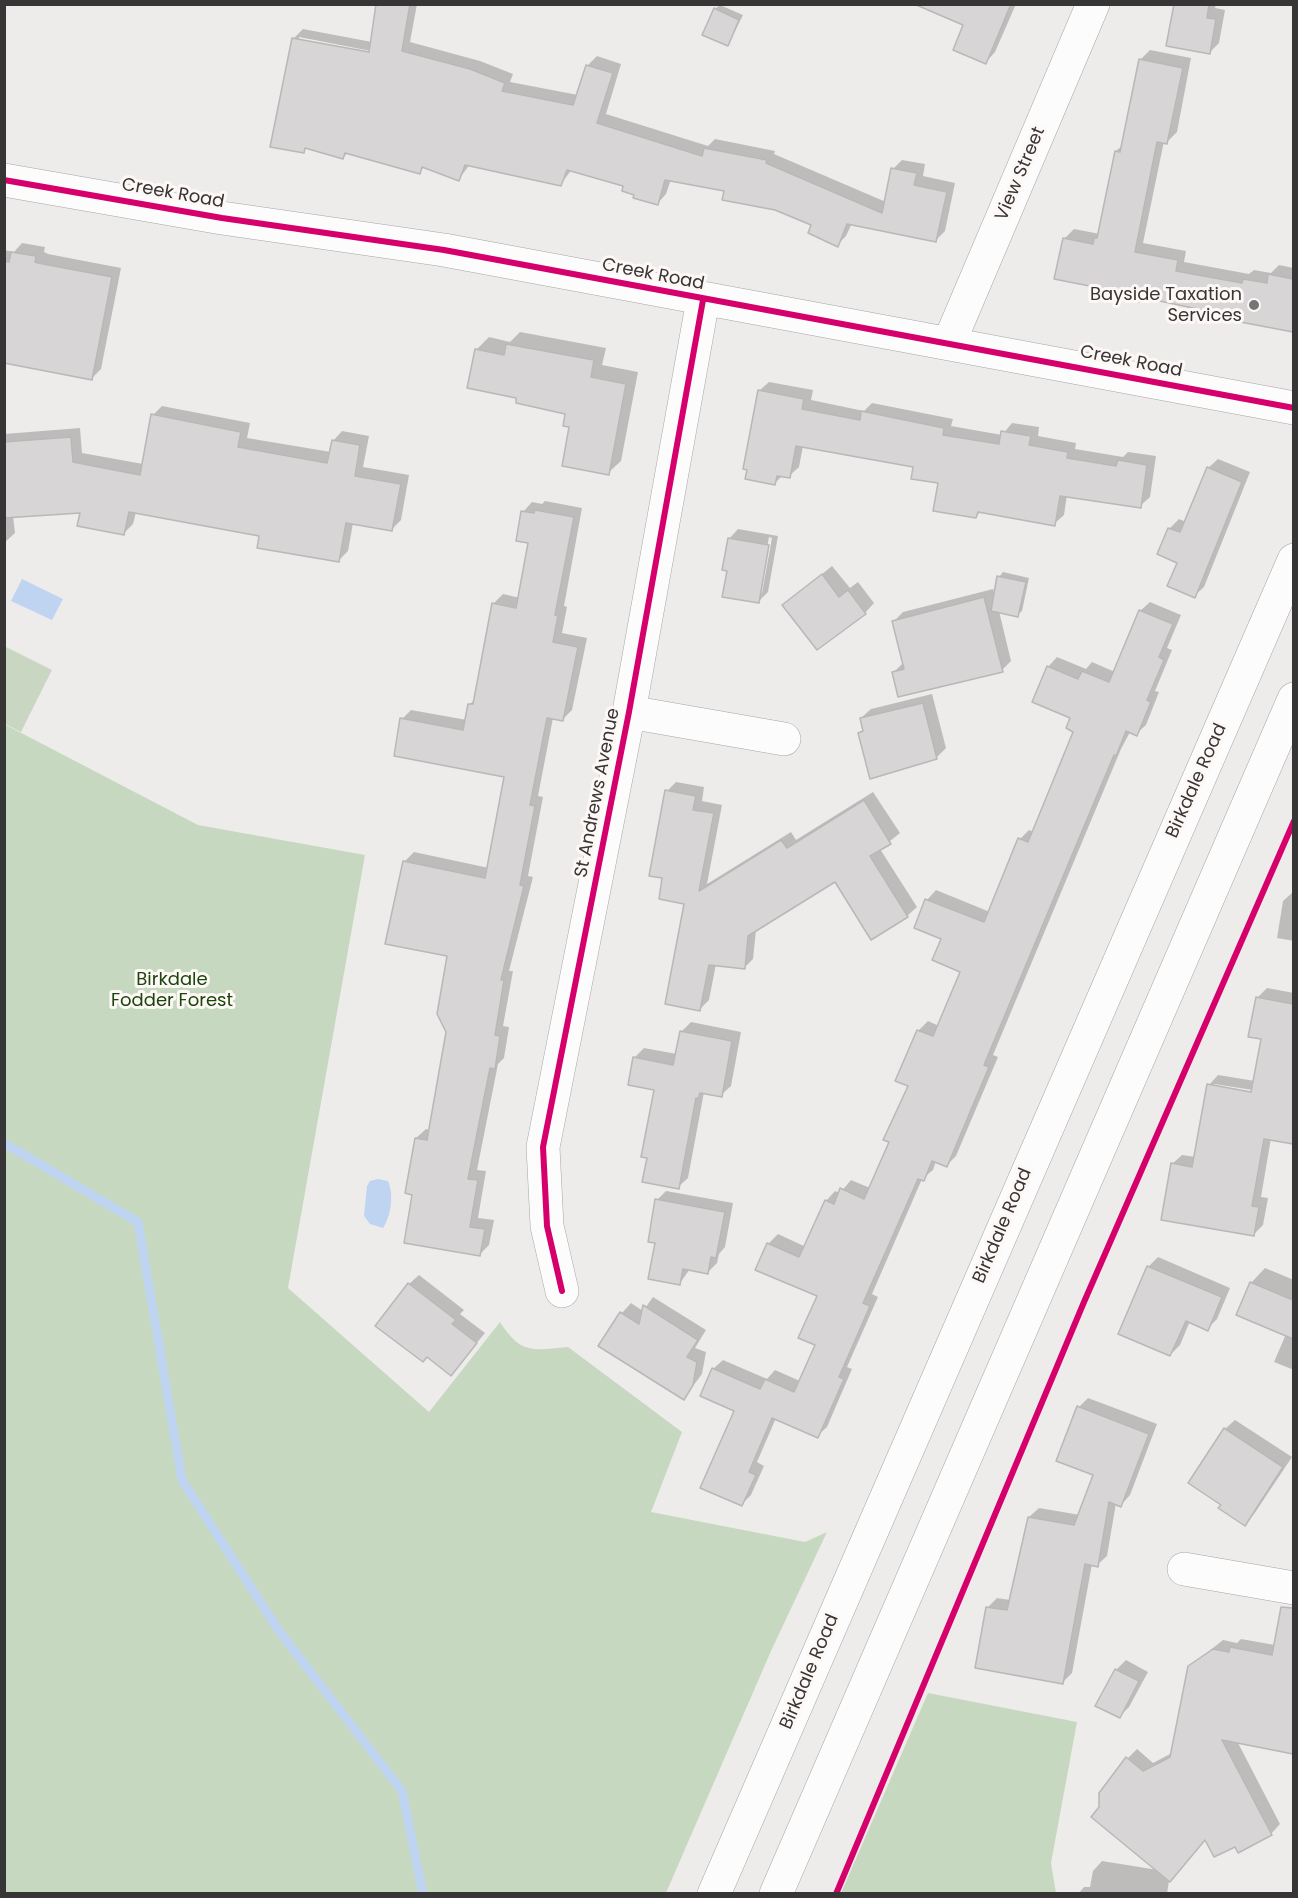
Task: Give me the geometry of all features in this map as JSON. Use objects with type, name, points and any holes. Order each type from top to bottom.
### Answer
[{"type":"street","name":"View Street","points":[[949,344],[1094,4]]},
{"type":"street","name":"Creek Road","points":[[4,180],[222,218],[444,250],[1293,408]]},
{"type":"street","name":"St Andrews Avenue","points":[[562,1291],[547,1226],[543,1147],[629,712],[703,300]]},
{"type":"street","name":"Birkdale Road","points":[[714,1893],[1293,560]]},
{"type":"street","points":[[776,1893],[1293,699]]},
{"type":"street","points":[[629,712],[784,739]]},
{"type":"street","points":[[1184,1569],[1293,1588]]},
{"type":"green space","points":[[4,646],[52,670],[21,732],[5,724]]},
{"type":"green space","name":"Birkdale Fodder Forest","points":[[4,724],[198,825],[365,855],[288,1288],[429,1412],[500,1322],[515,1340],[529,1348],[568,1347],[682,1432],[651,1512],[805,1542],[827,1532],[771,1651],[666,1893],[5,1893]]},
{"type":"green space","points":[[928,1693],[1077,1722],[1051,1863],[1056,1893],[841,1893]]},
{"type":"water","points":[[22,579],[63,599],[52,620],[11,601]]},
{"type":"water","points":[[378,1179],[388,1181],[391,1193],[390,1212],[383,1228],[370,1224],[364,1216],[367,1186],[370,1181]]},
{"type":"building","points":[[376,4],[410,4],[402,51],[470,69],[505,83],[502,91],[573,105],[586,65],[613,73],[597,123],[702,156],[704,148],[767,160],[766,163],[882,213],[891,168],[917,173],[914,185],[947,192],[936,242],[847,224],[838,247],[808,233],[811,225],[775,210],[722,200],[724,191],[665,180],[658,205],[633,198],[634,195],[622,191],[623,186],[567,170],[561,186],[465,165],[459,181],[422,167],[420,174],[345,153],[343,159],[305,148],[304,153],[270,147],[292,38],[369,52]]},
{"type":"building","points":[[914,4],[1011,4],[986,64],[953,50],[963,25]]},
{"type":"building","points":[[1174,4],[1209,4],[1207,18],[1216,19],[1210,54],[1166,46]]},
{"type":"building","points":[[714,8],[739,20],[728,46],[702,35]]},
{"type":"building","points":[[1139,59],[1183,68],[1167,144],[1157,142],[1135,252],[1178,260],[1176,271],[1242,283],[1243,279],[1267,283],[1268,274],[1293,279],[1293,332],[1235,321],[1235,317],[1141,297],[1140,302],[1113,297],[1115,291],[1054,279],[1063,238],[1093,244],[1094,238],[1097,238],[1115,151],[1120,152]]},
{"type":"building","points":[[11,252],[36,256],[35,262],[38,263],[112,277],[92,380],[4,363],[4,261],[9,262]]},
{"type":"building","points":[[506,344],[594,360],[591,377],[626,384],[609,475],[562,466],[569,427],[563,426],[565,414],[516,403],[516,398],[467,388],[475,349],[504,355]]},
{"type":"building","points":[[758,390],[804,399],[802,409],[860,420],[861,411],[944,428],[943,435],[999,444],[1001,431],[1031,436],[1029,445],[1068,452],[1067,458],[1116,466],[1118,460],[1147,465],[1141,508],[1060,496],[1055,526],[978,512],[976,518],[933,511],[938,483],[911,479],[913,467],[796,446],[790,478],[777,476],[775,485],[745,479],[747,470],[743,469]]},
{"type":"building","points":[[151,414],[241,432],[238,447],[327,463],[332,440],[360,445],[355,476],[401,484],[392,531],[346,523],[339,562],[257,548],[259,536],[129,512],[124,535],[77,526],[80,513],[4,518],[4,442],[71,437],[73,462],[140,475]]},
{"type":"building","points":[[1207,467],[1242,482],[1195,598],[1167,586],[1177,563],[1157,554],[1168,528],[1180,532]]},
{"type":"building","points":[[535,510],[574,517],[555,615],[558,616],[553,642],[578,647],[563,721],[547,718],[530,805],[535,806],[520,885],[524,886],[501,980],[504,980],[495,1035],[500,1036],[495,1069],[490,1068],[468,1179],[478,1180],[470,1227],[485,1229],[480,1256],[404,1243],[412,1195],[405,1193],[415,1138],[427,1140],[446,1032],[437,1014],[447,956],[385,944],[403,861],[485,878],[504,777],[394,756],[400,718],[463,730],[468,704],[473,704],[492,603],[516,608],[528,543],[516,541],[521,511],[534,513]]},
{"type":"building","points":[[728,538],[769,545],[759,603],[722,597],[727,571],[722,570]]},
{"type":"building","points":[[822,574],[839,597],[848,590],[866,614],[817,650],[782,605]]},
{"type":"building","points":[[997,576],[1026,582],[1018,617],[991,611]]},
{"type":"building","points":[[984,597],[1003,672],[898,697],[892,672],[904,669],[892,621]]},
{"type":"building","points":[[1139,610],[1173,624],[1159,657],[1164,660],[1147,700],[1151,702],[1137,736],[1126,731],[1116,756],[1114,755],[984,1065],[989,1067],[947,1167],[932,1161],[924,1181],[918,1179],[863,1303],[870,1306],[839,1377],[844,1379],[818,1438],[772,1418],[749,1472],[756,1475],[742,1506],[700,1488],[734,1411],[700,1396],[712,1368],[760,1389],[765,1379],[794,1392],[815,1345],[798,1338],[817,1296],[755,1270],[767,1243],[799,1257],[825,1200],[834,1204],[840,1188],[864,1199],[889,1142],[883,1140],[908,1086],[895,1081],[917,1030],[933,1036],[960,972],[932,960],[941,939],[914,928],[925,899],[984,922],[1018,838],[1028,842],[1073,732],[1066,728],[1070,718],[1032,702],[1047,666],[1078,679],[1082,671],[1109,682]]},
{"type":"building","points":[[923,703],[937,759],[870,779],[858,733],[863,731],[860,718]]},
{"type":"building","points":[[665,790],[696,796],[693,810],[714,813],[699,891],[781,840],[787,848],[864,800],[891,844],[870,856],[908,917],[871,940],[835,882],[748,936],[745,969],[709,965],[700,1011],[665,1004],[684,904],[659,899],[662,878],[649,876]]},
{"type":"building","points":[[1256,997],[1293,1004],[1293,1144],[1264,1139],[1252,1206],[1259,1207],[1254,1236],[1161,1220],[1171,1163],[1192,1167],[1207,1084],[1251,1092],[1261,1039],[1248,1037]]},
{"type":"building","points":[[680,1031],[732,1041],[722,1097],[700,1093],[698,1099],[696,1098],[679,1189],[642,1182],[647,1158],[641,1157],[654,1090],[628,1085],[633,1057],[673,1065]]},
{"type":"building","points":[[655,1199],[725,1212],[716,1258],[711,1257],[708,1274],[683,1269],[680,1285],[648,1279],[655,1243],[648,1242]]},
{"type":"building","points":[[1147,1266],[1222,1297],[1208,1331],[1186,1321],[1170,1356],[1118,1334]]},
{"type":"building","points":[[1250,1282],[1293,1300],[1293,1339],[1236,1315]]},
{"type":"building","points":[[408,1283],[456,1320],[452,1324],[477,1343],[451,1376],[427,1357],[423,1362],[375,1326]]},
{"type":"building","points":[[643,1305],[698,1340],[687,1357],[697,1362],[693,1385],[684,1400],[598,1346],[620,1312],[639,1324]]},
{"type":"building","points":[[1077,1406],[1149,1434],[1121,1507],[1109,1502],[1098,1567],[1085,1564],[1063,1684],[975,1668],[986,1607],[1007,1610],[1028,1517],[1074,1525],[1093,1475],[1056,1461]]},
{"type":"building","points":[[1224,1428],[1283,1467],[1245,1526],[1218,1508],[1221,1505],[1188,1483]]},
{"type":"building","points":[[1281,1607],[1293,1608],[1293,1754],[1222,1740],[1272,1835],[1238,1853],[1235,1847],[1214,1857],[1205,1840],[1170,1882],[1091,1817],[1099,1807],[1099,1793],[1126,1757],[1143,1771],[1170,1757],[1188,1666],[1213,1649],[1229,1652],[1230,1647],[1272,1655]]},
{"type":"building","points":[[1115,1669],[1139,1681],[1120,1718],[1095,1706]]},
{"type":"waterway","points":[[4,1143],[138,1222],[182,1480],[279,1631],[402,1791],[423,1894]]},
{"type":"cycle path","points":[[4,180],[222,218],[444,250],[1294,408]]},
{"type":"cycle path","points":[[562,1291],[547,1226],[543,1147],[629,712],[703,300]]},
{"type":"cycle path","points":[[836,1894],[1084,1302],[1294,821]]},
{"type":"place","name":"Bayside Taxation Services","points":[[1254,305]]}]
